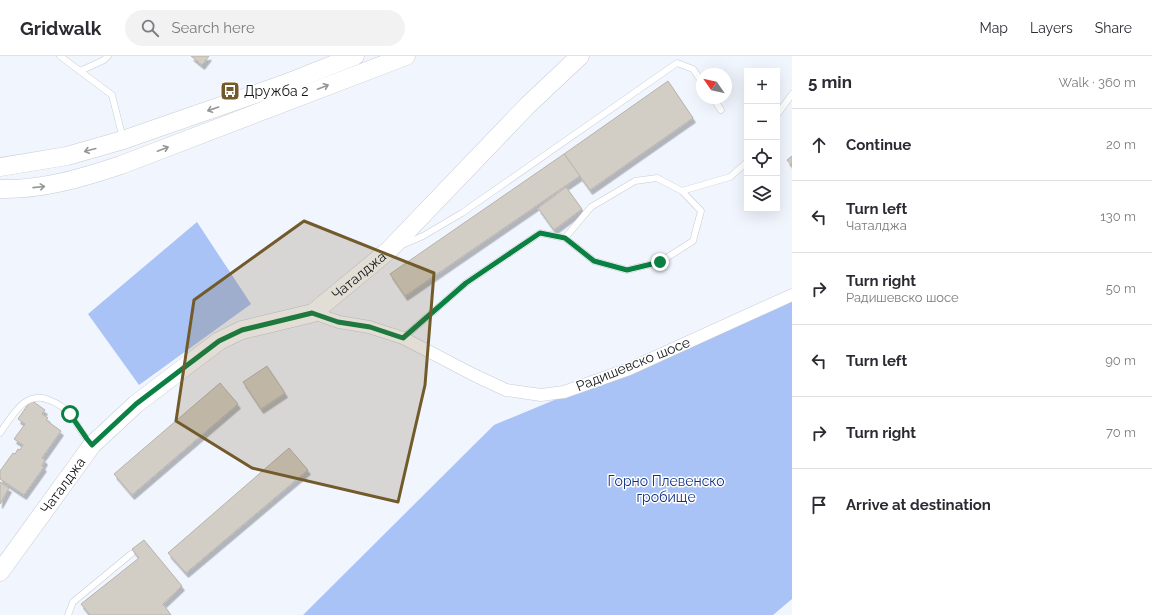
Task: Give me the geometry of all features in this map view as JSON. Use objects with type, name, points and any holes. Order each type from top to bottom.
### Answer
[{"type":"street","points":[[0,167],[67,156],[123,140],[284,84],[355,56]]},
{"type":"street","points":[[0,189],[46,186],[89,176],[406,56]]},
{"type":"street","name":"Чаталджа","points":[[0,572],[92,445],[136,404],[219,341],[242,330],[312,313],[388,251],[528,105],[580,56]]},
{"type":"street","name":"Радишевско шосе","points":[[312,313],[338,322],[370,327],[403,338],[501,388],[540,395],[564,392],[629,369],[792,295]]},
{"type":"lane","points":[[60,56],[112,95],[123,140]]},
{"type":"lane","points":[[80,71],[104,60],[108,56]]},
{"type":"lane","points":[[388,251],[423,236],[462,213],[677,63],[693,69],[696,73]]},
{"type":"lane","points":[[780,111],[792,94]]},
{"type":"lane","points":[[717,104],[721,110]]},
{"type":"lane","points":[[682,191],[730,177],[744,165]]},
{"type":"lane","points":[[403,338],[466,283],[540,233],[565,238],[594,261],[627,270],[660,262],[692,241],[701,211],[682,191],[657,178],[635,181],[591,207],[565,238]]},
{"type":"lane","points":[[0,433],[21,405],[31,398],[42,397],[59,404],[70,414],[92,445]]},
{"type":"lane","points":[[68,615],[73,602],[132,554]]},
{"type":"highlighted area","points":[[304,221],[434,273],[425,385],[398,502],[252,468],[176,421],[194,300]]},
{"type":"green space","points":[[197,222],[251,304],[139,385],[88,314]]},
{"type":"green space","name":"Горно Плевенско гробище","points":[[792,301],[792,599],[773,615],[303,615],[494,425]]},
{"type":"building","points":[[191,56],[209,56],[202,65]]},
{"type":"building","points":[[668,81],[693,118],[590,190],[564,154]]},
{"type":"building","points":[[564,154],[580,176],[405,296],[390,274]]},
{"type":"building","points":[[792,156],[792,166],[787,160]]},
{"type":"building","points":[[566,187],[582,209],[554,230],[538,208]]},
{"type":"building","points":[[267,366],[285,393],[261,409],[243,382]]},
{"type":"building","points":[[220,383],[238,404],[132,495],[114,474]]},
{"type":"building","points":[[31,400],[45,410],[42,414],[48,418],[46,420],[61,431],[42,458],[45,460],[42,466],[44,467],[24,495],[0,479],[0,471],[13,453],[15,454],[18,449],[20,450],[23,445],[14,439],[25,424],[18,419]]},
{"type":"building","points":[[289,448],[308,470],[186,573],[168,553]]},
{"type":"building","points":[[0,482],[9,488],[0,504]]},
{"type":"building","points":[[144,540],[182,586],[163,604],[171,615],[90,615],[81,604],[139,558],[132,549]]},
{"type":"place","name":"Дружба 2","points":[[230,91]]},
{"type":"route","points":[[70,414],[92,445],[136,404],[219,341],[242,330],[312,313],[338,322],[370,327],[403,338],[466,283],[540,233],[565,238],[594,261],[627,270],[660,262]]}]
